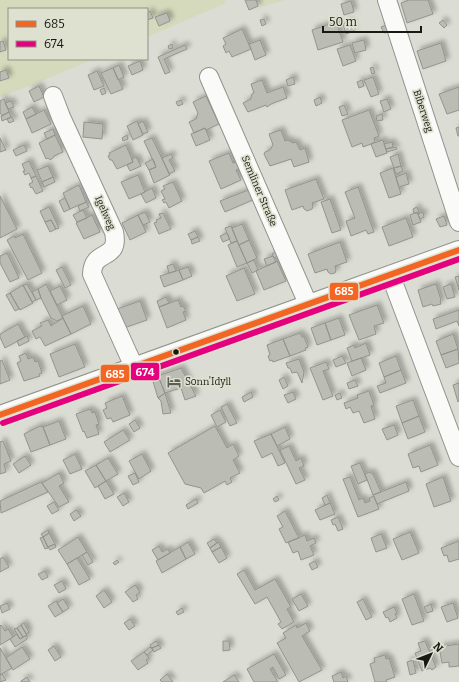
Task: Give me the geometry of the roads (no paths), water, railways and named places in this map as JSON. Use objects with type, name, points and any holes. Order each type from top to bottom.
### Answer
[{"type":"street","name":"Biberweg","points":[[387,0],[459,222]]},
{"type":"street","name":"Semliner Straße","points":[[210,77],[308,304]]},
{"type":"street","name":"Igelweg","points":[[53,96],[61,117],[114,232],[115,241],[113,248],[109,252],[99,257],[92,274],[134,367]]},
{"type":"street","points":[[0,415],[459,250]]},
{"type":"street","points":[[392,274],[396,290],[459,457]]},
{"type":"place","name":"Sonn'Idyll","points":[[174,382]]}]
